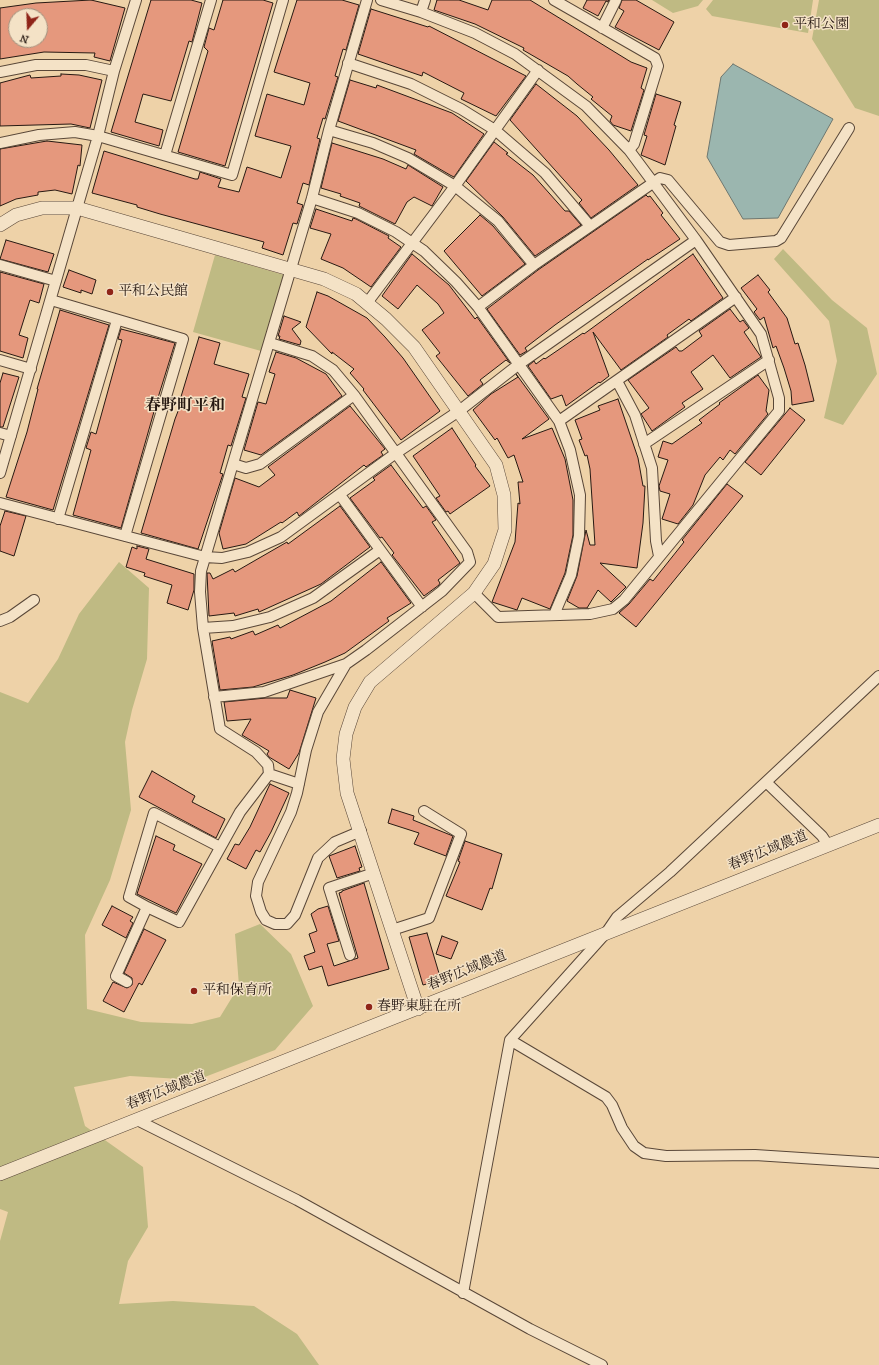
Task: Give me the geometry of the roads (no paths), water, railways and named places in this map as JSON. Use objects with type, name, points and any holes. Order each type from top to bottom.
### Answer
[{"type":"street","points":[[0,473],[98,136],[114,71],[136,0]]},
{"type":"street","points":[[166,155],[211,0]]},
{"type":"street","points":[[0,143],[39,135],[75,132],[98,136],[232,175],[283,0]]},
{"type":"street","points":[[220,847],[154,814],[129,897],[179,922],[240,812],[269,774],[268,765],[256,752],[220,729],[203,628],[200,592],[201,571],[270,342],[289,270],[312,198],[329,130],[367,0]]},
{"type":"street","points":[[381,0],[421,12],[474,32],[515,54],[586,106],[629,150],[696,240],[761,334],[779,398],[779,411],[624,600],[613,609],[590,614],[498,617],[474,594]]},
{"type":"street","points":[[421,12],[425,0]]},
{"type":"street","points":[[554,0],[654,58],[658,66],[634,144],[629,150]]},
{"type":"street","points":[[602,28],[616,0]]},
{"type":"street","points":[[348,63],[411,84],[461,109],[495,130],[545,173],[590,226]]},
{"type":"street","points":[[0,72],[36,65],[86,65],[114,71]]},
{"type":"street","points":[[367,303],[456,186],[538,70]]},
{"type":"street","points":[[478,307],[534,265],[660,178],[668,180],[720,242],[729,245],[776,241],[781,238],[849,128]]},
{"type":"street","points":[[329,130],[373,143],[408,158],[456,186],[498,221],[534,265]]},
{"type":"street","points":[[312,198],[358,213],[396,232],[424,251],[456,282],[478,307],[518,365],[559,420],[570,450],[580,495],[579,536],[571,575],[554,615]]},
{"type":"street","points":[[0,225],[16,215],[42,208],[77,208],[324,279],[356,294],[386,319],[414,348],[459,410],[496,465],[504,495],[505,530],[494,564],[474,594],[370,682],[355,707],[346,734],[343,759],[347,793],[361,831],[418,1009]]},
{"type":"street","points":[[0,503],[205,557],[222,558],[248,552],[281,537],[396,453],[459,410],[518,365],[696,240]]},
{"type":"street","points":[[0,265],[56,281]]},
{"type":"street","points":[[559,420],[736,297]]},
{"type":"street","points":[[51,300],[184,339],[125,536]]},
{"type":"street","points":[[58,519],[117,320]]},
{"type":"street","points":[[214,697],[264,692],[346,664],[442,591],[470,562],[467,552],[354,395],[333,370],[312,356],[270,342]]},
{"type":"street","points":[[0,360],[31,369]]},
{"type":"street","points":[[644,444],[769,360]]},
{"type":"street","points":[[617,381],[635,415],[652,468],[656,541],[659,556]]},
{"type":"street","points":[[233,464],[246,468],[260,464],[354,395]]},
{"type":"street","points":[[0,433],[11,436]]},
{"type":"street","points":[[340,495],[422,607]]},
{"type":"street","points":[[203,628],[233,626],[270,617],[313,598],[380,550]]},
{"type":"street","points":[[0,621],[10,617],[34,600]]},
{"type":"street","points":[[346,664],[318,712],[306,750],[291,812],[258,882],[256,896],[261,912],[266,920],[275,924],[287,924],[295,915],[318,858],[335,842],[361,831]]},
{"type":"street","points":[[463,1293],[510,1040],[606,933],[617,917],[670,872],[879,676]]},
{"type":"street","points":[[269,774],[299,784]]},
{"type":"street","points":[[766,782],[822,836],[828,845]]},
{"type":"street","points":[[392,930],[429,918],[461,834],[424,811]]},
{"type":"street","name":"春野広域農道","points":[[0,1174],[879,825]]},
{"type":"street","points":[[350,955],[329,888],[374,873]]},
{"type":"street","points":[[127,982],[116,976],[147,907]]},
{"type":"street","points":[[510,1040],[606,1097],[634,1146],[644,1153],[666,1156],[755,1155],[879,1163]]},
{"type":"street","points":[[137,1120],[297,1200],[463,1293],[602,1365]]},
{"type":"water","points":[[733,64],[833,119],[778,218],[743,219],[707,157],[721,77]]},
{"type":"place","name":"平和公園","points":[[785,25]]},
{"type":"place","name":"平和公民館","points":[[110,292]]},
{"type":"place","name":"平和保育所","points":[[194,991]]},
{"type":"place","name":"春野東駐在所","points":[[369,1007]]},
{"type":"district","name":"春野町平和","points":[[185,406]]}]
